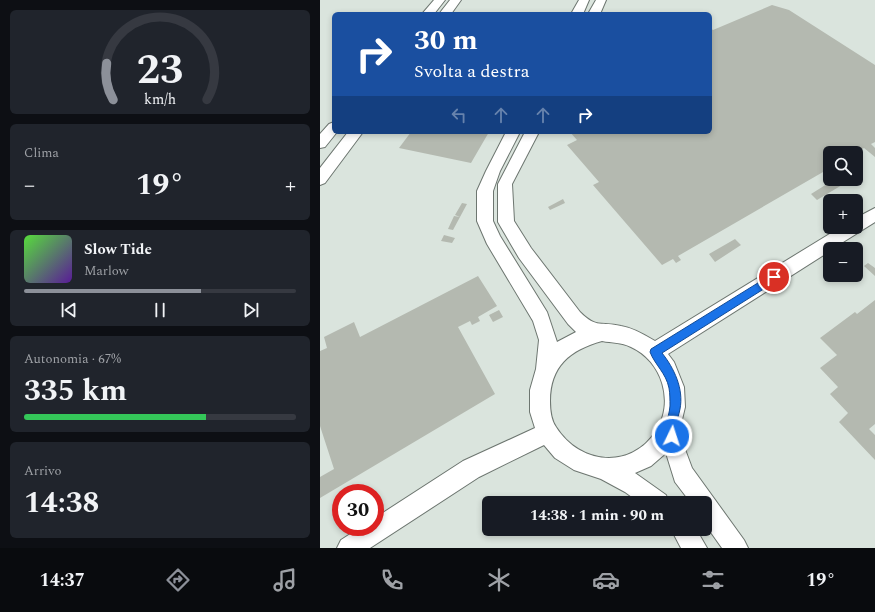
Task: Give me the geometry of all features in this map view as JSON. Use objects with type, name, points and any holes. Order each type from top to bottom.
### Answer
[{"type":"street","points":[[430,12],[440,0]]},
{"type":"street","points":[[447,12],[456,0]]},
{"type":"street","points":[[578,12],[584,0]]},
{"type":"street","points":[[595,12],[601,0]]},
{"type":"street","points":[[320,143],[332,129]]},
{"type":"street","points":[[320,179],[354,134]]},
{"type":"street","points":[[513,134],[493,171],[485,191],[485,221],[493,239],[541,318],[548,340],[546,369],[540,390],[540,412],[547,433],[562,451],[581,463],[604,468],[633,484],[649,496]]},
{"type":"street","points":[[531,134],[505,184],[506,222],[525,253],[574,318],[584,328],[603,333],[622,334],[639,341],[655,352],[667,368],[674,387],[675,407],[670,428],[659,445],[644,458],[624,466],[604,468]]},
{"type":"street","points":[[863,221],[875,214]]},
{"type":"street","points":[[655,352],[842,234]]},
{"type":"street","points":[[546,369],[556,354],[570,343],[586,336],[603,333]]},
{"type":"street","points":[[670,428],[673,444],[683,474],[698,496]]},
{"type":"street","points":[[349,548],[472,469],[547,433]]},
{"type":"street","points":[[712,515],[736,548]]},
{"type":"street","points":[[686,536],[694,548]]},
{"type":"building","points":[[772,5],[789,10],[875,65],[875,142],[871,144],[875,148],[875,157],[863,149],[863,146],[823,146],[823,172],[678,256],[681,260],[676,263],[673,259],[662,265],[593,185],[599,182],[567,145],[577,140],[572,134],[712,134],[712,29]]},
{"type":"building","points":[[410,134],[488,134],[471,163],[399,148]]},
{"type":"building","points":[[824,186],[840,186],[827,194],[823,194],[823,196],[817,200],[811,194]]},
{"type":"building","points":[[563,199],[565,203],[550,210],[548,207]]},
{"type":"building","points":[[462,203],[467,204],[460,217],[455,215]]},
{"type":"building","points":[[454,216],[460,217],[453,230],[448,229]]},
{"type":"building","points":[[444,235],[455,238],[452,243],[441,241]]},
{"type":"building","points":[[735,239],[741,245],[715,262],[709,254]]},
{"type":"building","points":[[868,263],[875,268],[875,276],[864,266]]},
{"type":"building","points":[[478,276],[497,306],[478,317],[480,321],[472,325],[470,321],[458,327],[495,394],[344,484],[332,484],[332,491],[320,498],[320,477],[334,469],[320,426],[320,351],[327,348],[324,337],[354,322],[360,337]]},
{"type":"building","points":[[875,300],[875,424],[869,429],[875,435],[875,460],[839,422],[848,413],[830,394],[838,387],[820,368],[837,355],[820,338],[855,312],[857,314]]},
{"type":"building","points":[[499,310],[503,317],[493,322],[489,315]]},
{"type":"route","points":[[672,436],[670,428],[675,407],[674,387],[667,368],[655,352],[774,277]]}]
